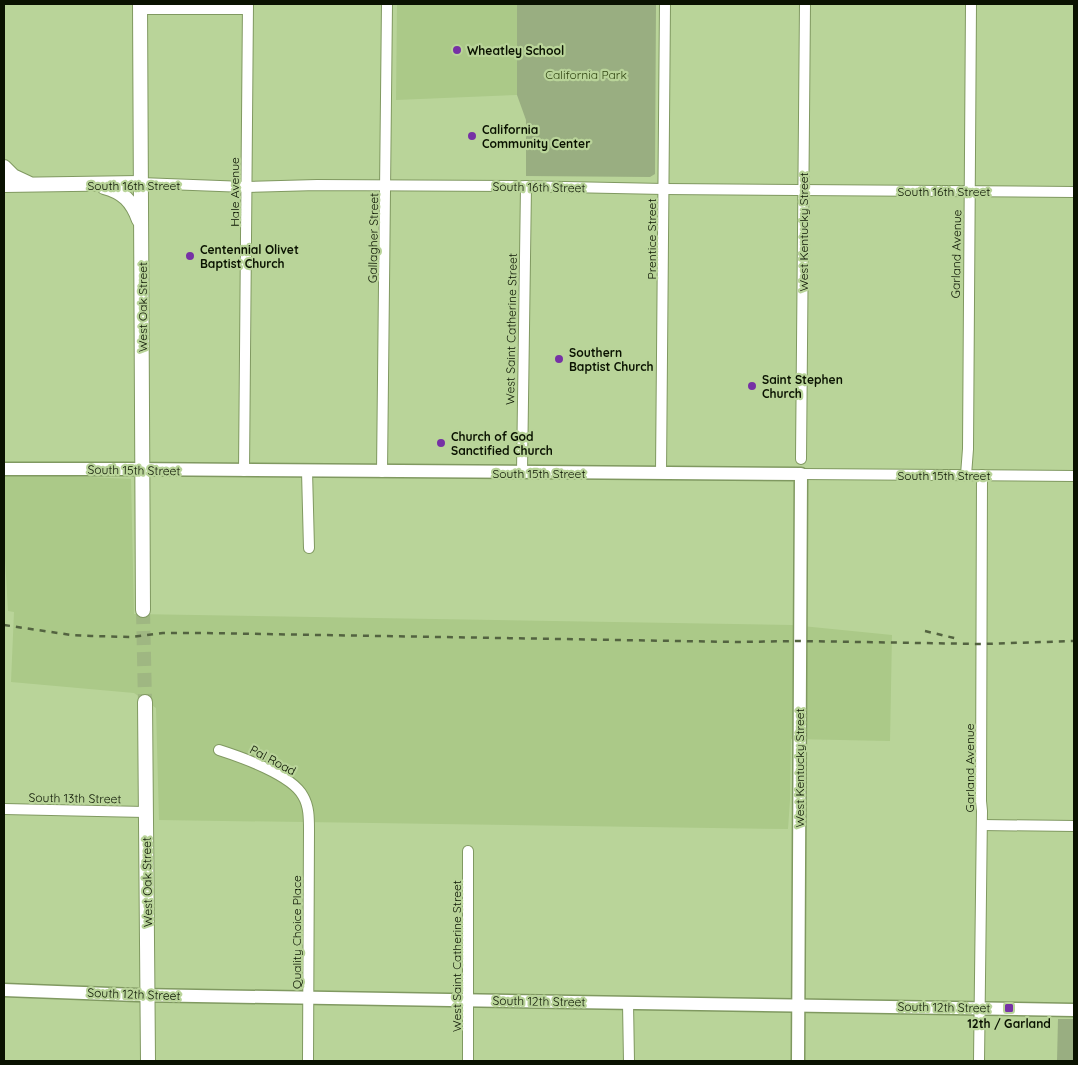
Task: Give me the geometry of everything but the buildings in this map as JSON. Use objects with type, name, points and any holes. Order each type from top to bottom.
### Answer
[{"type":"main road","name":"West Oak Street","points":[[140,6],[143,610]]},
{"type":"main road","points":[[4,167],[12,176],[36,186]]},
{"type":"main road","name":"South 16th Street","points":[[4,186],[140,184]]},
{"type":"main road","points":[[99,185],[117,190],[129,200],[141,225]]},
{"type":"main road","name":"West Oak Street","points":[[144,702],[148,1061]]},
{"type":"street","name":"Gallagher Street","points":[[382,472],[387,4]]},
{"type":"street","name":"Prentice Street","points":[[661,474],[666,4]]},
{"type":"street","name":"West Kentucky Street","points":[[801,459],[805,4]]},
{"type":"street","name":"Garland Avenue","points":[[966,475],[968,449],[971,4]]},
{"type":"street","points":[[140,6],[248,7]]},
{"type":"street","name":"Hale Avenue","points":[[244,471],[248,7]]},
{"type":"street","name":"South 16th Street","points":[[140,184],[246,187],[526,186],[1074,192]]},
{"type":"street","name":"West Saint Catherine Street","points":[[522,472],[526,186]]},
{"type":"street","name":"South 15th Street","points":[[4,470],[1074,476]]},
{"type":"street","points":[[307,471],[309,548]]},
{"type":"street","name":"West Kentucky Street","points":[[798,1061],[801,474]]},
{"type":"street","name":"Garland Avenue","points":[[979,1061],[982,825],[982,475]]},
{"type":"street","name":"Pal Road","points":[[219,750],[277,774],[303,794],[307,804]]},
{"type":"street","name":"Quality Choice Place","points":[[307,804],[309,830],[308,1061]]},
{"type":"street","name":"South 13th Street","points":[[4,809],[145,812]]},
{"type":"street","points":[[982,825],[1074,826]]},
{"type":"street","name":"West Saint Catherine Street","points":[[468,851],[468,1061]]},
{"type":"street","name":"South 12th Street","points":[[4,990],[148,995],[1074,1010]]},
{"type":"street","points":[[628,1003],[629,1061]]},
{"type":"shaded area","name":"Wheatley School","points":[[397,4],[517,4],[517,95],[396,100]]},
{"type":"shaded area","points":[[4,473],[131,479],[134,614],[792,625],[892,635],[890,741],[791,739],[788,829],[159,820],[156,708],[134,693],[11,682],[14,612],[8,611],[4,540]]},
{"type":"green space","name":"California Park","points":[[517,4],[656,4],[655,174],[650,177],[526,176],[526,120],[517,95]]},
{"type":"green space","points":[[1058,1019],[1074,1019],[1074,1061],[1057,1061]]},
{"type":"tunnel","points":[[143,610],[145,702]]},
{"type":"railway","points":[[4,625],[71,635],[132,637],[163,633],[203,633],[738,642],[982,644],[1074,641]]},
{"type":"railway","points":[[925,631],[958,639]]},
{"type":"place","name":"Wheatley School","points":[[457,50]]},
{"type":"place","name":"California Community Center","points":[[472,136]]},
{"type":"place","name":"Centennial Olivet Baptist Church","points":[[190,256]]},
{"type":"place","name":"Southern Baptist Church","points":[[559,359]]},
{"type":"place","name":"Saint Stephen Church","points":[[752,386]]},
{"type":"place","name":"Church of God Sanctified Church","points":[[441,443]]},
{"type":"place","name":"12th / Garland","points":[[1009,1008]]}]
